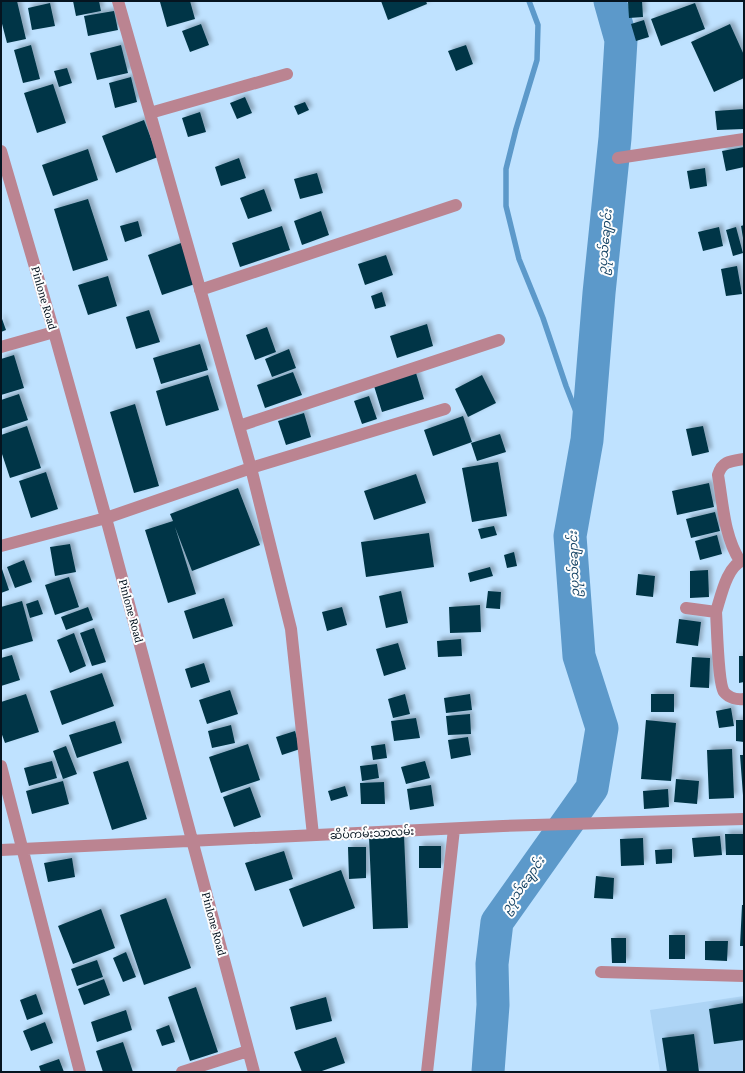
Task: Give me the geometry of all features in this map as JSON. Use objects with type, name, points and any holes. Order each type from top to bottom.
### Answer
[{"type":"street","points":[[118,1],[251,468],[291,629],[313,835]]},
{"type":"street","points":[[150,113],[287,74]]},
{"type":"street","points":[[618,158],[744,139]]},
{"type":"street","name":"Pinlone Road","points":[[2,159],[54,332],[106,518],[191,842],[254,1072]]},
{"type":"street","points":[[200,290],[456,205]]},
{"type":"street","points":[[1,347],[54,332]]},
{"type":"street","points":[[238,426],[499,340]]},
{"type":"street","points":[[1,546],[106,518],[251,468],[445,409]]},
{"type":"street","points":[[744,459],[728,461],[720,468],[718,475],[729,536],[734,552],[742,560],[731,570],[716,612],[720,680],[724,692],[730,697],[738,700],[744,699]]},
{"type":"street","points":[[686,608],[716,612]]},
{"type":"street","points":[[1,766],[80,1072]]},
{"type":"street","name":"ဆိပ်ကမ်းသာလမ်း","points":[[1,850],[503,826],[744,819]]},
{"type":"street","points":[[426,1072],[454,829]]},
{"type":"street","points":[[600,972],[744,976]]},
{"type":"street","points":[[182,1072],[248,1051]]},
{"type":"shaded area","points":[[744,996],[744,1072],[660,1072],[650,1010]]},
{"type":"building","points":[[1,1],[17,1],[26,39],[7,43],[1,20]]},
{"type":"building","points":[[73,1],[99,1],[101,11],[76,16]]},
{"type":"building","points":[[190,1],[195,19],[167,27],[160,2]]},
{"type":"building","points":[[381,1],[426,1],[427,4],[388,20]]},
{"type":"building","points":[[642,1],[643,17],[629,18],[628,2]]},
{"type":"building","points":[[50,3],[55,26],[32,30],[28,8]]},
{"type":"building","points":[[695,3],[705,29],[661,46],[651,19]]},
{"type":"building","points":[[114,11],[118,30],[88,36],[84,16]]},
{"type":"building","points":[[644,20],[649,37],[636,41],[631,24]]},
{"type":"building","points":[[201,24],[209,45],[190,52],[182,31]]},
{"type":"building","points":[[730,24],[744,55],[744,78],[714,92],[691,42]]},
{"type":"building","points":[[31,45],[40,79],[23,83],[14,50]]},
{"type":"building","points":[[121,45],[128,73],[97,80],[90,53]]},
{"type":"building","points":[[466,45],[473,64],[456,71],[448,51]]},
{"type":"building","points":[[67,68],[72,83],[59,87],[54,71]]},
{"type":"building","points":[[131,77],[137,102],[115,108],[109,83]]},
{"type":"building","points":[[53,84],[66,123],[37,133],[24,93]]},
{"type":"building","points":[[245,97],[252,113],[237,119],[230,103]]},
{"type":"building","points":[[305,102],[309,110],[298,115],[294,106]]},
{"type":"building","points":[[744,109],[744,129],[717,130],[715,111]]},
{"type":"building","points":[[200,112],[206,132],[188,137],[182,118]]},
{"type":"building","points":[[144,120],[158,157],[116,173],[102,136]]},
{"type":"building","points":[[744,147],[744,167],[726,171],[722,151]]},
{"type":"building","points":[[88,149],[98,180],[53,196],[42,165]]},
{"type":"building","points":[[239,158],[246,178],[221,186],[215,167]]},
{"type":"building","points":[[705,168],[707,186],[690,189],[687,171]]},
{"type":"building","points":[[317,173],[323,193],[300,199],[294,179]]},
{"type":"building","points":[[264,189],[272,211],[248,219],[240,198]]},
{"type":"building","points":[[88,199],[108,260],[73,271],[54,209]]},
{"type":"building","points":[[321,211],[329,235],[302,245],[294,221]]},
{"type":"building","points":[[138,221],[142,236],[125,242],[120,226]]},
{"type":"building","points":[[744,225],[744,238],[743,238],[741,226]]},
{"type":"building","points":[[282,226],[290,250],[240,267],[232,243]]},
{"type":"building","points":[[719,227],[723,246],[703,251],[698,232]]},
{"type":"building","points":[[736,227],[743,253],[733,256],[726,230]]},
{"type":"building","points":[[181,243],[195,284],[162,295],[148,255]]},
{"type":"building","points":[[386,255],[393,275],[365,285],[358,264]]},
{"type":"building","points":[[737,266],[742,294],[726,296],[721,269]]},
{"type":"building","points":[[108,276],[117,306],[88,315],[78,285]]},
{"type":"building","points":[[382,292],[386,306],[375,309],[371,296]]},
{"type":"building","points":[[149,310],[160,342],[136,349],[126,317]]},
{"type":"building","points":[[1,316],[6,330],[1,332]]},
{"type":"building","points":[[427,324],[433,346],[397,358],[390,336]]},
{"type":"building","points":[[267,327],[276,352],[255,360],[246,335]]},
{"type":"building","points":[[200,344],[208,370],[161,384],[153,358]]},
{"type":"building","points":[[289,349],[296,368],[272,377],[265,359]]},
{"type":"building","points":[[14,355],[24,388],[1,395],[1,359]]},
{"type":"building","points":[[293,372],[302,395],[265,408],[257,385]]},
{"type":"building","points":[[416,373],[424,399],[382,412],[374,386]]},
{"type":"building","points":[[208,375],[219,410],[166,426],[156,391]]},
{"type":"building","points":[[482,375],[496,403],[468,417],[455,389]]},
{"type":"building","points":[[19,394],[28,420],[1,429],[1,400]]},
{"type":"building","points":[[369,396],[377,419],[362,424],[354,401]]},
{"type":"building","points":[[135,404],[159,486],[134,493],[110,412]]},
{"type":"building","points":[[304,413],[311,437],[286,445],[278,421]]},
{"type":"building","points":[[463,416],[472,442],[433,456],[424,430]]},
{"type":"building","points":[[27,426],[41,468],[10,478],[1,451],[1,435]]},
{"type":"building","points":[[703,426],[709,452],[692,456],[686,429]]},
{"type":"building","points":[[500,434],[506,452],[477,461],[471,443]]},
{"type":"building","points":[[498,462],[507,516],[472,522],[462,468]]},
{"type":"building","points":[[46,472],[58,509],[31,518],[19,481]]},
{"type":"building","points":[[416,474],[426,503],[374,520],[364,491]]},
{"type":"building","points":[[709,483],[714,507],[677,515],[672,491]]},
{"type":"building","points":[[238,488],[260,545],[192,571],[175,527],[196,594],[168,603],[145,530],[173,521],[170,514]]},
{"type":"building","points":[[715,512],[720,531],[691,538],[686,519]]},
{"type":"building","points":[[494,526],[497,535],[481,539],[478,529]]},
{"type":"building","points":[[429,533],[434,567],[366,577],[361,542]]},
{"type":"building","points":[[717,535],[722,554],[700,560],[695,541]]},
{"type":"building","points":[[70,544],[76,572],[55,576],[50,547]]},
{"type":"building","points":[[514,552],[517,566],[507,568],[504,555]]},
{"type":"building","points":[[24,560],[32,582],[15,588],[7,567]]},
{"type":"building","points":[[1,566],[9,590],[1,593]]},
{"type":"building","points":[[490,567],[493,576],[470,582],[468,573]]},
{"type":"building","points":[[708,570],[709,597],[690,598],[690,571]]},
{"type":"building","points":[[638,574],[655,576],[653,597],[636,595]]},
{"type":"building","points":[[69,577],[79,607],[55,615],[45,585]]},
{"type":"building","points":[[401,591],[408,623],[386,628],[379,596]]},
{"type":"building","points":[[488,591],[501,592],[500,609],[486,608]]},
{"type":"building","points":[[224,598],[233,626],[193,639],[184,611]]},
{"type":"building","points":[[38,600],[43,614],[30,618],[26,604]]},
{"type":"building","points":[[22,601],[33,641],[1,650],[1,607]]},
{"type":"building","points":[[480,605],[481,632],[450,633],[449,607]]},
{"type":"building","points":[[88,607],[93,620],[66,630],[61,617]]},
{"type":"building","points":[[342,607],[347,625],[327,631],[322,612]]},
{"type":"building","points":[[679,619],[701,622],[698,646],[676,643]]},
{"type":"building","points":[[94,628],[106,662],[92,666],[80,633]]},
{"type":"building","points":[[74,633],[86,666],[70,673],[57,640]]},
{"type":"building","points":[[461,639],[462,656],[438,657],[437,641]]},
{"type":"building","points":[[398,643],[406,669],[384,676],[376,649]]},
{"type":"building","points":[[12,655],[20,680],[1,686],[1,658]]},
{"type":"building","points":[[739,656],[744,656],[744,682],[739,683]]},
{"type":"building","points":[[692,657],[710,658],[709,688],[690,687]]},
{"type":"building","points":[[204,663],[210,682],[191,688],[185,669]]},
{"type":"building","points":[[102,673],[114,706],[62,725],[50,691]]},
{"type":"building","points":[[230,690],[238,714],[207,724],[199,700]]},
{"type":"building","points":[[26,694],[39,732],[5,743],[1,732],[1,702]]},
{"type":"building","points":[[405,694],[410,714],[393,718],[388,699]]},
{"type":"building","points":[[470,694],[472,710],[446,713],[444,698]]},
{"type":"building","points":[[651,694],[674,694],[674,712],[651,712]]},
{"type":"building","points":[[731,708],[734,726],[719,728],[716,711]]},
{"type":"building","points":[[470,714],[471,734],[448,735],[446,716]]},
{"type":"building","points":[[416,718],[420,738],[394,741],[391,721]]},
{"type":"building","points":[[646,720],[676,723],[671,781],[641,779]]},
{"type":"building","points":[[736,720],[744,720],[744,742],[736,741]]},
{"type":"building","points":[[115,721],[122,743],[77,758],[69,735]]},
{"type":"building","points":[[231,725],[235,743],[212,748],[208,731]]},
{"type":"building","points":[[295,731],[300,749],[282,755],[276,737]]},
{"type":"building","points":[[468,737],[471,755],[451,759],[448,740]]},
{"type":"building","points":[[248,744],[260,780],[221,793],[209,757]]},
{"type":"building","points":[[385,744],[387,758],[373,760],[371,746]]},
{"type":"building","points":[[66,746],[77,774],[63,779],[53,751]]},
{"type":"building","points":[[732,749],[734,798],[709,799],[707,750]]},
{"type":"building","points":[[740,755],[744,755],[744,795],[743,795]]},
{"type":"building","points":[[52,761],[57,778],[29,786],[24,768]]},
{"type":"building","points":[[128,761],[147,819],[112,830],[93,772]]},
{"type":"building","points":[[425,761],[430,778],[406,784],[401,767]]},
{"type":"building","points":[[377,764],[379,778],[362,781],[360,766]]},
{"type":"building","points":[[676,779],[699,781],[697,804],[674,802]]},
{"type":"building","points":[[63,781],[69,804],[32,814],[26,791]]},
{"type":"building","points":[[384,782],[385,804],[361,804],[360,783]]},
{"type":"building","points":[[431,785],[434,806],[410,810],[407,789]]},
{"type":"building","points":[[345,786],[348,796],[331,801],[328,791]]},
{"type":"building","points":[[250,787],[261,817],[234,827],[223,797]]},
{"type":"building","points":[[668,789],[669,807],[644,809],[643,791]]},
{"type":"building","points":[[725,834],[744,834],[744,855],[726,855]]},
{"type":"building","points":[[404,835],[408,928],[373,929],[369,837]]},
{"type":"building","points":[[720,836],[722,855],[694,857],[692,838]]},
{"type":"building","points":[[643,838],[644,865],[621,866],[620,839]]},
{"type":"building","points":[[419,846],[441,846],[441,868],[419,868]]},
{"type":"building","points":[[348,847],[366,847],[366,878],[349,879]]},
{"type":"building","points":[[672,849],[672,863],[656,864],[655,850]]},
{"type":"building","points":[[284,851],[293,879],[255,891],[245,863]]},
{"type":"building","points":[[72,858],[75,877],[48,882],[44,863]]},
{"type":"building","points":[[341,870],[355,908],[303,927],[289,889]]},
{"type":"building","points":[[596,876],[614,878],[613,899],[594,898]]},
{"type":"building","points":[[166,898],[191,968],[144,985],[120,915]]},
{"type":"building","points":[[742,905],[744,905],[744,946],[740,946]]},
{"type":"building","points":[[101,909],[115,948],[73,964],[58,926]]},
{"type":"building","points":[[669,935],[685,935],[685,959],[669,959]]},
{"type":"building","points":[[611,938],[626,938],[626,963],[612,963]]},
{"type":"building","points":[[705,941],[728,941],[727,961],[705,960]]},
{"type":"building","points":[[126,952],[136,977],[123,982],[113,958]]},
{"type":"building","points":[[97,960],[103,977],[77,986],[71,969]]},
{"type":"building","points":[[104,979],[110,995],[84,1005],[78,989]]},
{"type":"building","points":[[196,987],[218,1052],[190,1061],[168,997]]},
{"type":"building","points":[[36,994],[43,1014],[27,1020],[20,1000]]},
{"type":"building","points":[[326,997],[332,1021],[296,1030],[290,1007]]},
{"type":"building","points":[[744,1003],[744,1040],[714,1044],[709,1009]]},
{"type":"building","points":[[126,1010],[132,1030],[97,1042],[91,1022]]},
{"type":"building","points":[[45,1022],[53,1043],[31,1051],[23,1031]]},
{"type":"building","points":[[169,1025],[175,1042],[162,1046],[156,1030]]},
{"type":"building","points":[[694,1034],[699,1072],[667,1072],[662,1038]]},
{"type":"building","points":[[336,1037],[345,1063],[319,1072],[302,1072],[294,1052]]},
{"type":"building","points":[[123,1042],[133,1072],[103,1072],[96,1051]]},
{"type":"building","points":[[59,1059],[64,1072],[41,1072],[39,1066]]},
{"type":"waterway","points":[[529,1],[538,25],[537,60],[516,129],[506,169],[506,206],[519,259],[543,318],[566,386],[587,440]]},
{"type":"waterway","name":"ဥပုသ်ချောင်း","points":[[488,1072],[493,1005],[492,964],[497,922],[592,788],[602,728],[579,656],[570,536],[587,440],[599,293],[615,138],[621,40],[610,1]]}]
